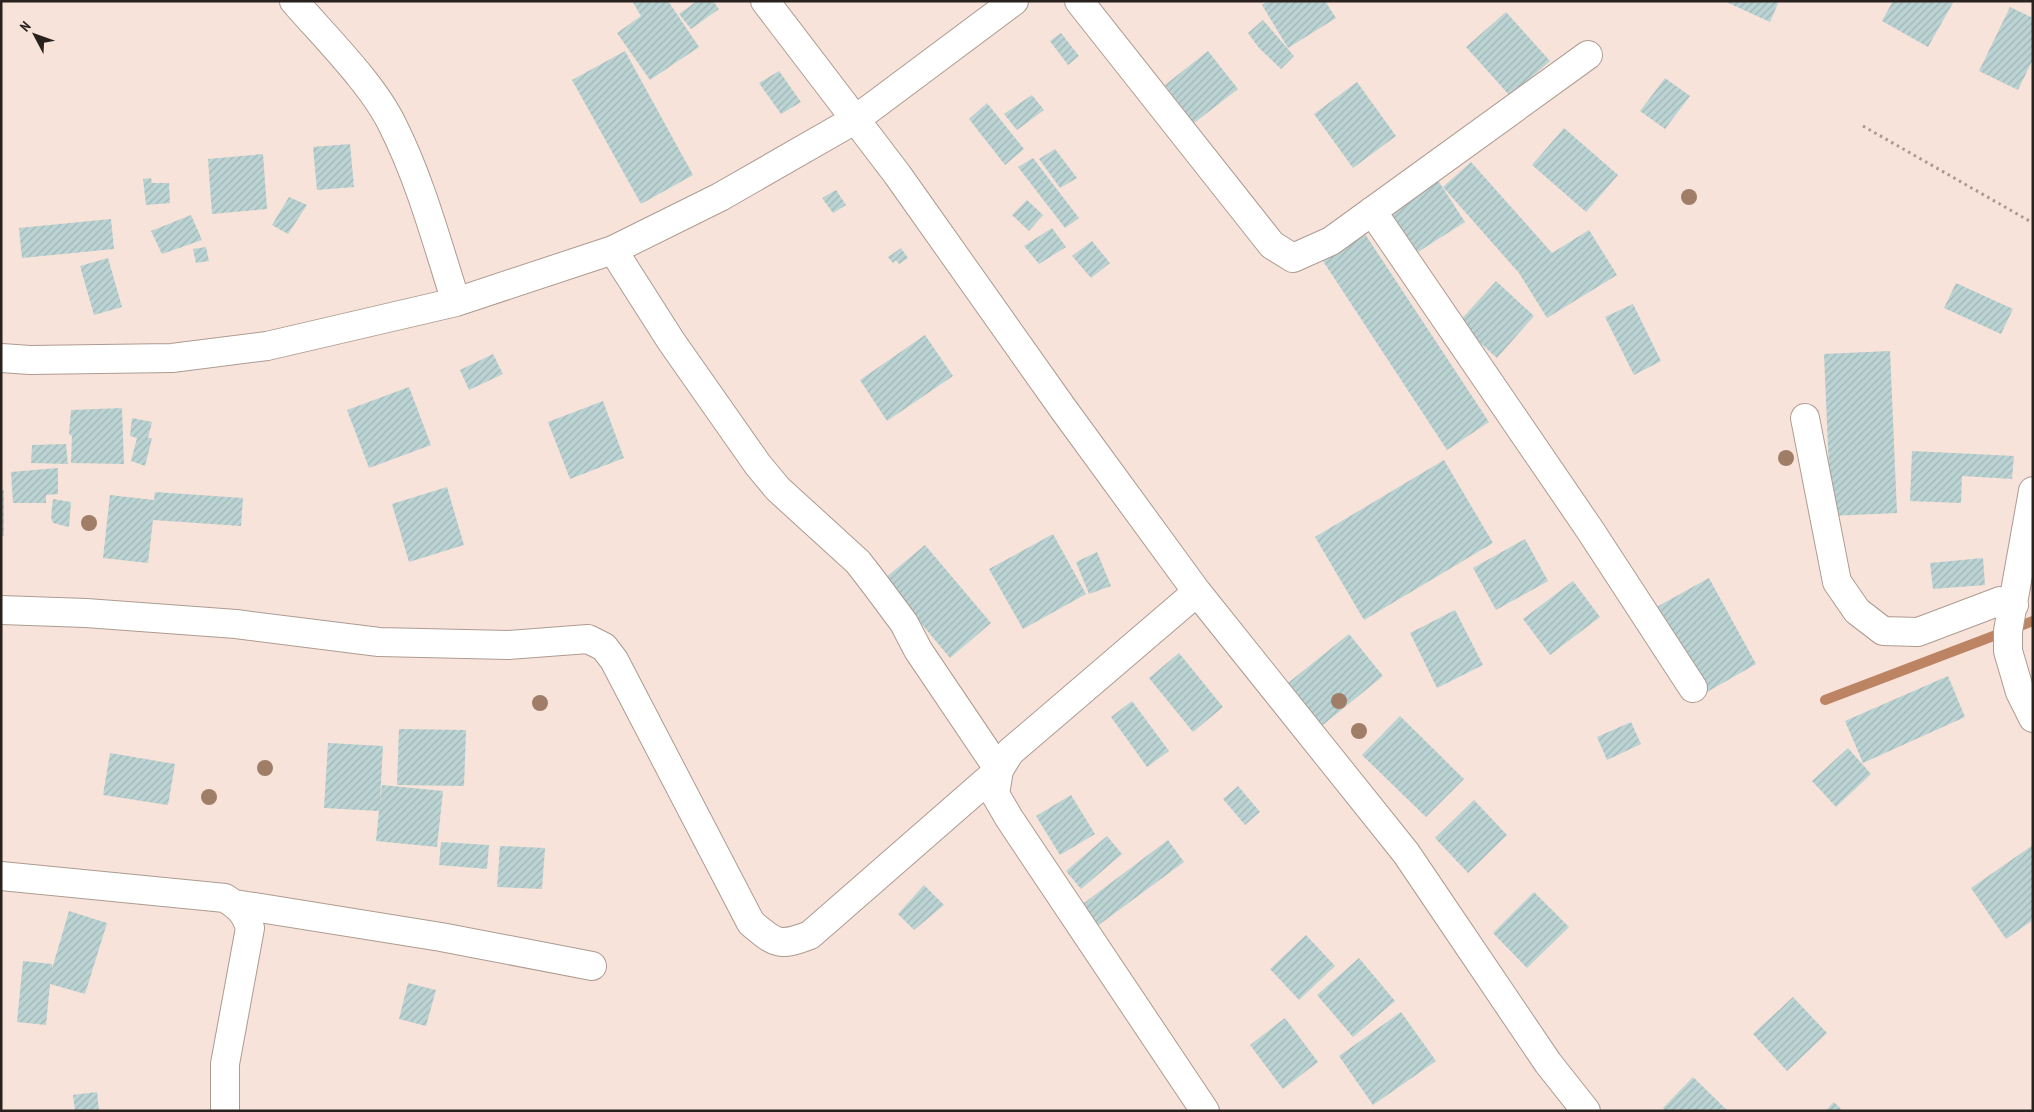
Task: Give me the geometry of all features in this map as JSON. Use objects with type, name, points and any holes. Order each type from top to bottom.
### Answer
[{"type":"street","points":[[294,1],[374,96],[393,125],[419,188],[456,302]]},
{"type":"street","points":[[765,1],[897,174],[1064,410],[1197,592],[1406,853],[1548,1063],[1586,1111]]},
{"type":"street","points":[[1,358],[30,360],[172,358],[267,346],[456,302],[613,250],[720,197],[856,118],[1014,1]]},
{"type":"street","points":[[1079,1],[1272,245],[1293,258],[1331,241],[1588,55]]},
{"type":"street","points":[[1372,211],[1590,530],[1692,688]]},
{"type":"street","points":[[613,250],[671,342],[747,451],[778,489],[858,562],[904,623],[918,650],[999,770],[995,794],[1008,818],[1206,1111]]},
{"type":"street","points":[[1805,418],[1837,582],[1857,611],[1883,631],[1918,632],[2000,602],[2014,605]]},
{"type":"street","points":[[2033,491],[2008,631],[2008,651],[2020,692],[2033,718]]},
{"type":"street","points":[[1,610],[86,613],[236,624],[379,642],[508,645],[588,640],[604,647],[614,660],[751,923],[772,940],[789,943],[810,935],[999,770],[1010,752],[1197,592]]},
{"type":"street","points":[[1,876],[225,898],[246,914],[250,928],[225,1064],[225,1111]]},
{"type":"street","points":[[235,904],[440,937],[592,966]]},
{"type":"path","points":[[1863,126],[2033,223]]},
{"type":"building","points":[[632,1],[668,1],[699,47],[650,80],[617,33],[641,16]]},
{"type":"building","points":[[697,1],[713,1],[719,9],[691,29],[679,14]]},
{"type":"building","points":[[1268,1],[1325,1],[1336,18],[1288,48],[1262,5]]},
{"type":"building","points":[[1724,1],[1779,1],[1770,22]]},
{"type":"building","points":[[1893,1],[1954,1],[1928,47],[1882,21]]},
{"type":"building","points":[[2010,7],[2033,18],[2033,59],[2018,90],[1979,71]]},
{"type":"building","points":[[1506,12],[1550,61],[1510,96],[1466,47]]},
{"type":"building","points":[[1263,20],[1294,56],[1281,69],[1259,48],[1248,33]]},
{"type":"building","points":[[1061,33],[1079,56],[1068,65],[1050,41]]},
{"type":"building","points":[[625,51],[693,175],[641,204],[572,80]]},
{"type":"building","points":[[1208,51],[1238,89],[1194,123],[1165,85]]},
{"type":"building","points":[[779,71],[801,102],[781,114],[759,83]]},
{"type":"building","points":[[1665,78],[1690,96],[1665,129],[1640,111]]},
{"type":"building","points":[[1357,82],[1396,136],[1353,168],[1314,114]]},
{"type":"building","points":[[1032,95],[1044,110],[1017,130],[1004,114]]},
{"type":"building","points":[[987,103],[1024,149],[1005,165],[969,119]]},
{"type":"building","points":[[1564,128],[1618,175],[1586,212],[1532,165]]},
{"type":"building","points":[[350,144],[354,187],[317,190],[313,147]]},
{"type":"building","points":[[1055,149],[1077,178],[1060,188],[1039,159]]},
{"type":"building","points":[[263,154],[267,209],[212,214],[208,159]]},
{"type":"building","points":[[1033,158],[1079,218],[1065,228],[1018,167]]},
{"type":"building","points":[[1471,162],[1552,253],[1589,230],[1617,275],[1547,318],[1519,273],[1443,187]]},
{"type":"building","points":[[151,178],[152,183],[169,183],[170,203],[146,205],[143,179]]},
{"type":"building","points":[[1437,179],[1465,222],[1407,259],[1379,216]]},
{"type":"building","points":[[836,190],[846,205],[833,213],[822,198]]},
{"type":"building","points":[[289,197],[307,205],[288,234],[272,225]]},
{"type":"building","points":[[1027,200],[1043,215],[1029,231],[1012,215]]},
{"type":"building","points":[[191,215],[202,240],[162,254],[151,231]]},
{"type":"building","points":[[111,219],[114,249],[22,258],[19,228]]},
{"type":"building","points":[[1052,228],[1066,247],[1039,264],[1024,246]]},
{"type":"building","points":[[1365,234],[1489,422],[1447,450],[1323,261]]},
{"type":"building","points":[[1092,241],[1110,263],[1091,278],[1072,256]]},
{"type":"building","points":[[206,247],[209,261],[196,263],[193,249]]},
{"type":"building","points":[[901,248],[908,258],[899,264],[896,260],[893,263],[888,257]]},
{"type":"building","points":[[108,258],[122,307],[94,315],[80,266]]},
{"type":"building","points":[[1496,281],[1534,316],[1497,358],[1458,323]]},
{"type":"building","points":[[1956,283],[2013,309],[2001,334],[1944,308]]},
{"type":"building","points":[[1633,304],[1661,361],[1634,375],[1605,317]]},
{"type":"building","points":[[925,335],[953,376],[887,421],[860,380]]},
{"type":"building","points":[[1890,351],[1897,513],[1831,516],[1824,354]]},
{"type":"building","points":[[493,354],[503,374],[469,390],[460,370]]},
{"type":"building","points":[[409,387],[431,445],[369,468],[347,410]]},
{"type":"building","points":[[603,401],[624,458],[570,479],[548,422]]},
{"type":"building","points":[[122,408],[124,464],[71,463],[72,436],[69,434],[71,410]]},
{"type":"building","points":[[132,418],[152,422],[148,438],[152,438],[145,466],[131,461],[137,438],[130,436]]},
{"type":"building","points":[[66,444],[68,464],[31,463],[32,445]]},
{"type":"building","points":[[1912,451],[2014,456],[2012,479],[1962,476],[1961,503],[1910,501]]},
{"type":"building","points":[[1444,460],[1493,543],[1364,620],[1315,537]]},
{"type":"building","points":[[58,468],[58,494],[46,495],[46,503],[13,503],[11,472]]},
{"type":"building","points":[[447,487],[464,545],[409,562],[392,504]]},
{"type":"building","points":[[1,490],[4,490],[4,536],[1,536]]},
{"type":"building","points":[[155,492],[243,498],[241,526],[153,520],[148,563],[103,558],[110,495],[154,500]]},
{"type":"building","points":[[53,499],[71,502],[69,527],[53,523],[51,517]]},
{"type":"building","points":[[1053,534],[1086,594],[1023,629],[989,569]]},
{"type":"building","points":[[1525,539],[1548,581],[1496,610],[1473,568]]},
{"type":"building","points":[[925,545],[991,623],[950,658],[884,579]]},
{"type":"building","points":[[1097,552],[1111,586],[1089,594],[1076,562]]},
{"type":"building","points":[[1983,558],[1985,585],[1933,589],[1930,563]]},
{"type":"building","points":[[1709,578],[1756,664],[1700,696],[1653,609]]},
{"type":"building","points":[[1573,581],[1600,617],[1550,655],[1523,619]]},
{"type":"building","points":[[1455,610],[1483,665],[1437,688],[1410,633]]},
{"type":"building","points":[[1349,634],[1383,676],[1313,733],[1278,691]]},
{"type":"building","points":[[1179,653],[1223,707],[1193,732],[1149,678]]},
{"type":"building","points":[[1948,676],[1965,717],[1863,763],[1845,721]]},
{"type":"building","points":[[1132,701],[1169,751],[1147,767],[1111,717]]},
{"type":"building","points":[[1400,716],[1464,779],[1426,817],[1362,755]]},
{"type":"building","points":[[1631,722],[1641,744],[1607,760],[1597,737]]},
{"type":"building","points":[[399,729],[466,730],[464,786],[397,785]]},
{"type":"building","points":[[328,743],[383,746],[380,801],[382,785],[443,791],[437,847],[376,841],[379,811],[324,808]]},
{"type":"building","points":[[1848,748],[1871,774],[1836,807],[1812,781]]},
{"type":"building","points":[[110,753],[175,764],[168,805],[103,795]]},
{"type":"building","points":[[1238,786],[1260,812],[1245,825],[1223,799]]},
{"type":"building","points":[[1071,795],[1095,834],[1060,855],[1036,816]]},
{"type":"building","points":[[1474,800],[1507,835],[1468,873],[1435,838]]},
{"type":"building","points":[[1107,836],[1122,854],[1081,889],[1066,871]]},
{"type":"building","points":[[1168,840],[1184,862],[1096,927],[1080,906]]},
{"type":"building","points":[[441,842],[489,845],[487,869],[439,865]]},
{"type":"building","points":[[2033,845],[2033,920],[2006,939],[1971,888]]},
{"type":"building","points":[[500,846],[545,848],[542,889],[497,887]]},
{"type":"building","points":[[924,885],[944,905],[914,930],[898,914]]},
{"type":"building","points":[[1534,892],[1569,927],[1527,968],[1493,933]]},
{"type":"building","points":[[69,911],[107,923],[85,994],[50,984],[46,1025],[17,1022],[23,961],[52,964],[52,969]]},
{"type":"building","points":[[1306,935],[1335,966],[1299,1000],[1270,969]]},
{"type":"building","points":[[1359,958],[1395,1001],[1353,1037],[1317,995]]},
{"type":"building","points":[[408,983],[436,990],[426,1026],[399,1019]]},
{"type":"building","points":[[1793,997],[1827,1033],[1787,1071],[1753,1034]]},
{"type":"building","points":[[1401,1012],[1436,1061],[1373,1105],[1339,1056]]},
{"type":"building","points":[[1285,1018],[1318,1062],[1283,1089],[1250,1045]]},
{"type":"building","points":[[1693,1077],[1728,1111],[1665,1111],[1663,1108]]},
{"type":"building","points":[[97,1092],[99,1111],[75,1111],[73,1095]]},
{"type":"building","points":[[1834,1102],[1843,1111],[1825,1111]]},
{"type":"waterway","points":[[1825,700],[2033,621]]}]
